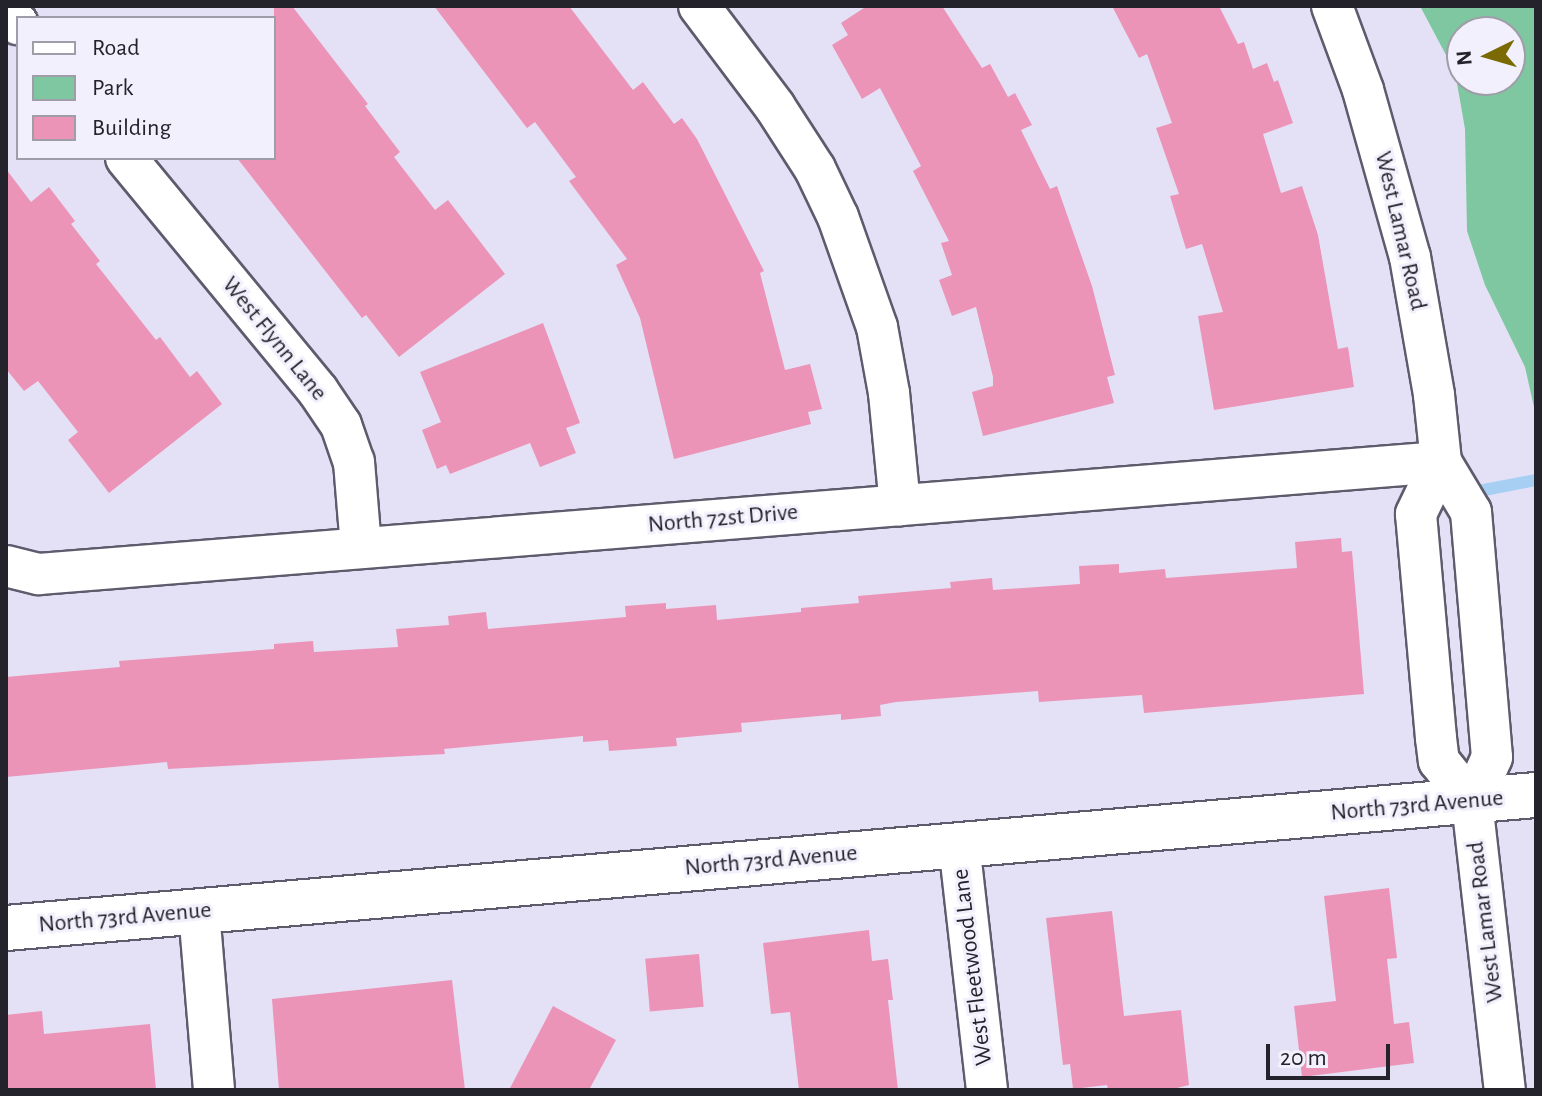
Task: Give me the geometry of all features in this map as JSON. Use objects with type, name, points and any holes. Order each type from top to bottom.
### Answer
[{"type":"street","points":[[699,6],[775,107],[815,169],[838,217],[877,327],[889,393],[900,505]]},
{"type":"street","name":"West Lamar Road","points":[[1332,6],[1372,120],[1410,257],[1434,395],[1441,462],[1471,512],[1492,757],[1472,802],[1505,1090]]},
{"type":"street","name":"West Flynn Lane","points":[[128,160],[318,391],[341,425],[354,462],[361,548]]},
{"type":"street","points":[[1441,462],[1416,514],[1436,738],[1439,761],[1472,802]]},
{"type":"street","name":"North 72st Drive","points":[[6,566],[39,574],[1441,462]]},
{"type":"street","name":"North 73rd Avenue","points":[[6,928],[1536,795]]},
{"type":"street","name":"West Fleetwood Lane","points":[[959,844],[987,1090]]},
{"type":"street","points":[[199,911],[214,1090]]},
{"type":"green space","points":[[1420,6],[1536,6],[1536,416],[1525,367],[1485,285],[1467,231],[1465,129],[1459,96],[1526,96],[1526,16],[1446,16],[1446,55]]},
{"type":"building","points":[[274,6],[292,6],[368,104],[365,106],[400,152],[394,157],[435,210],[448,200],[505,274],[399,357],[366,315],[362,318],[239,160],[276,160]]},
{"type":"building","points":[[434,6],[569,6],[633,90],[643,82],[674,124],[682,118],[697,139],[764,271],[760,273],[785,370],[810,364],[822,409],[808,412],[811,424],[674,459],[640,318],[616,265],[627,259],[569,181],[576,177],[535,122],[527,128]]},
{"type":"building","points":[[867,6],[942,6],[982,68],[990,64],[1008,97],[1015,93],[1032,125],[1021,130],[1050,189],[1057,186],[1092,286],[1115,375],[1107,377],[1114,403],[983,436],[972,392],[993,386],[993,377],[976,307],[952,316],[939,280],[952,275],[941,243],[949,241],[913,171],[921,166],[880,88],[862,99],[832,45],[848,35],[841,23]]},
{"type":"building","points":[[1112,6],[1219,6],[1238,44],[1244,42],[1253,69],[1267,63],[1274,82],[1278,80],[1293,123],[1263,134],[1281,193],[1302,186],[1318,235],[1338,349],[1348,347],[1354,387],[1214,410],[1198,316],[1223,312],[1202,244],[1186,249],[1170,196],[1179,194],[1156,128],[1172,123],[1147,54],[1139,58]]},
{"type":"building","points":[[6,169],[31,202],[49,187],[75,221],[71,224],[100,261],[96,264],[156,340],[160,337],[190,377],[197,371],[222,404],[109,493],[68,440],[78,432],[38,381],[24,391],[6,369]]},
{"type":"building","points":[[543,323],[580,423],[566,428],[576,453],[540,467],[530,443],[450,474],[446,465],[437,469],[422,430],[441,422],[420,372]]},
{"type":"building","points":[[1341,538],[1342,552],[1352,551],[1364,694],[1144,713],[1142,695],[1039,702],[1038,691],[896,702],[880,705],[881,716],[841,720],[841,714],[741,723],[742,732],[676,738],[677,746],[609,751],[608,740],[583,742],[583,736],[444,749],[445,754],[168,769],[167,762],[6,777],[6,677],[120,667],[119,661],[274,649],[274,644],[313,641],[314,652],[398,647],[396,629],[449,625],[448,616],[486,612],[488,629],[626,617],[625,606],[666,603],[666,609],[716,605],[717,620],[859,603],[858,596],[951,588],[950,582],[992,578],[993,590],[1080,584],[1079,566],[1119,564],[1119,573],[1165,569],[1166,578],[1297,568],[1295,542]]},
{"type":"building","points":[[1389,888],[1397,958],[1387,959],[1394,1024],[1409,1022],[1414,1063],[1302,1077],[1294,1006],[1336,1001],[1324,896]]},
{"type":"building","points":[[1112,911],[1124,1016],[1181,1010],[1189,1085],[1169,1090],[1108,1090],[1107,1085],[1073,1089],[1070,1064],[1063,1065],[1046,918]]},
{"type":"building","points":[[869,930],[872,961],[888,959],[893,1000],[888,1000],[898,1090],[799,1090],[790,1012],[771,1014],[763,943]]},
{"type":"building","points":[[699,954],[704,1007],[650,1012],[645,959]]},
{"type":"building","points":[[452,980],[465,1090],[279,1090],[272,999]]},
{"type":"building","points":[[553,1006],[616,1040],[589,1090],[509,1090]]},
{"type":"building","points":[[42,1011],[44,1034],[150,1024],[156,1090],[6,1090],[6,1015]]},
{"type":"waterway","points":[[1484,490],[1536,480]]}]
